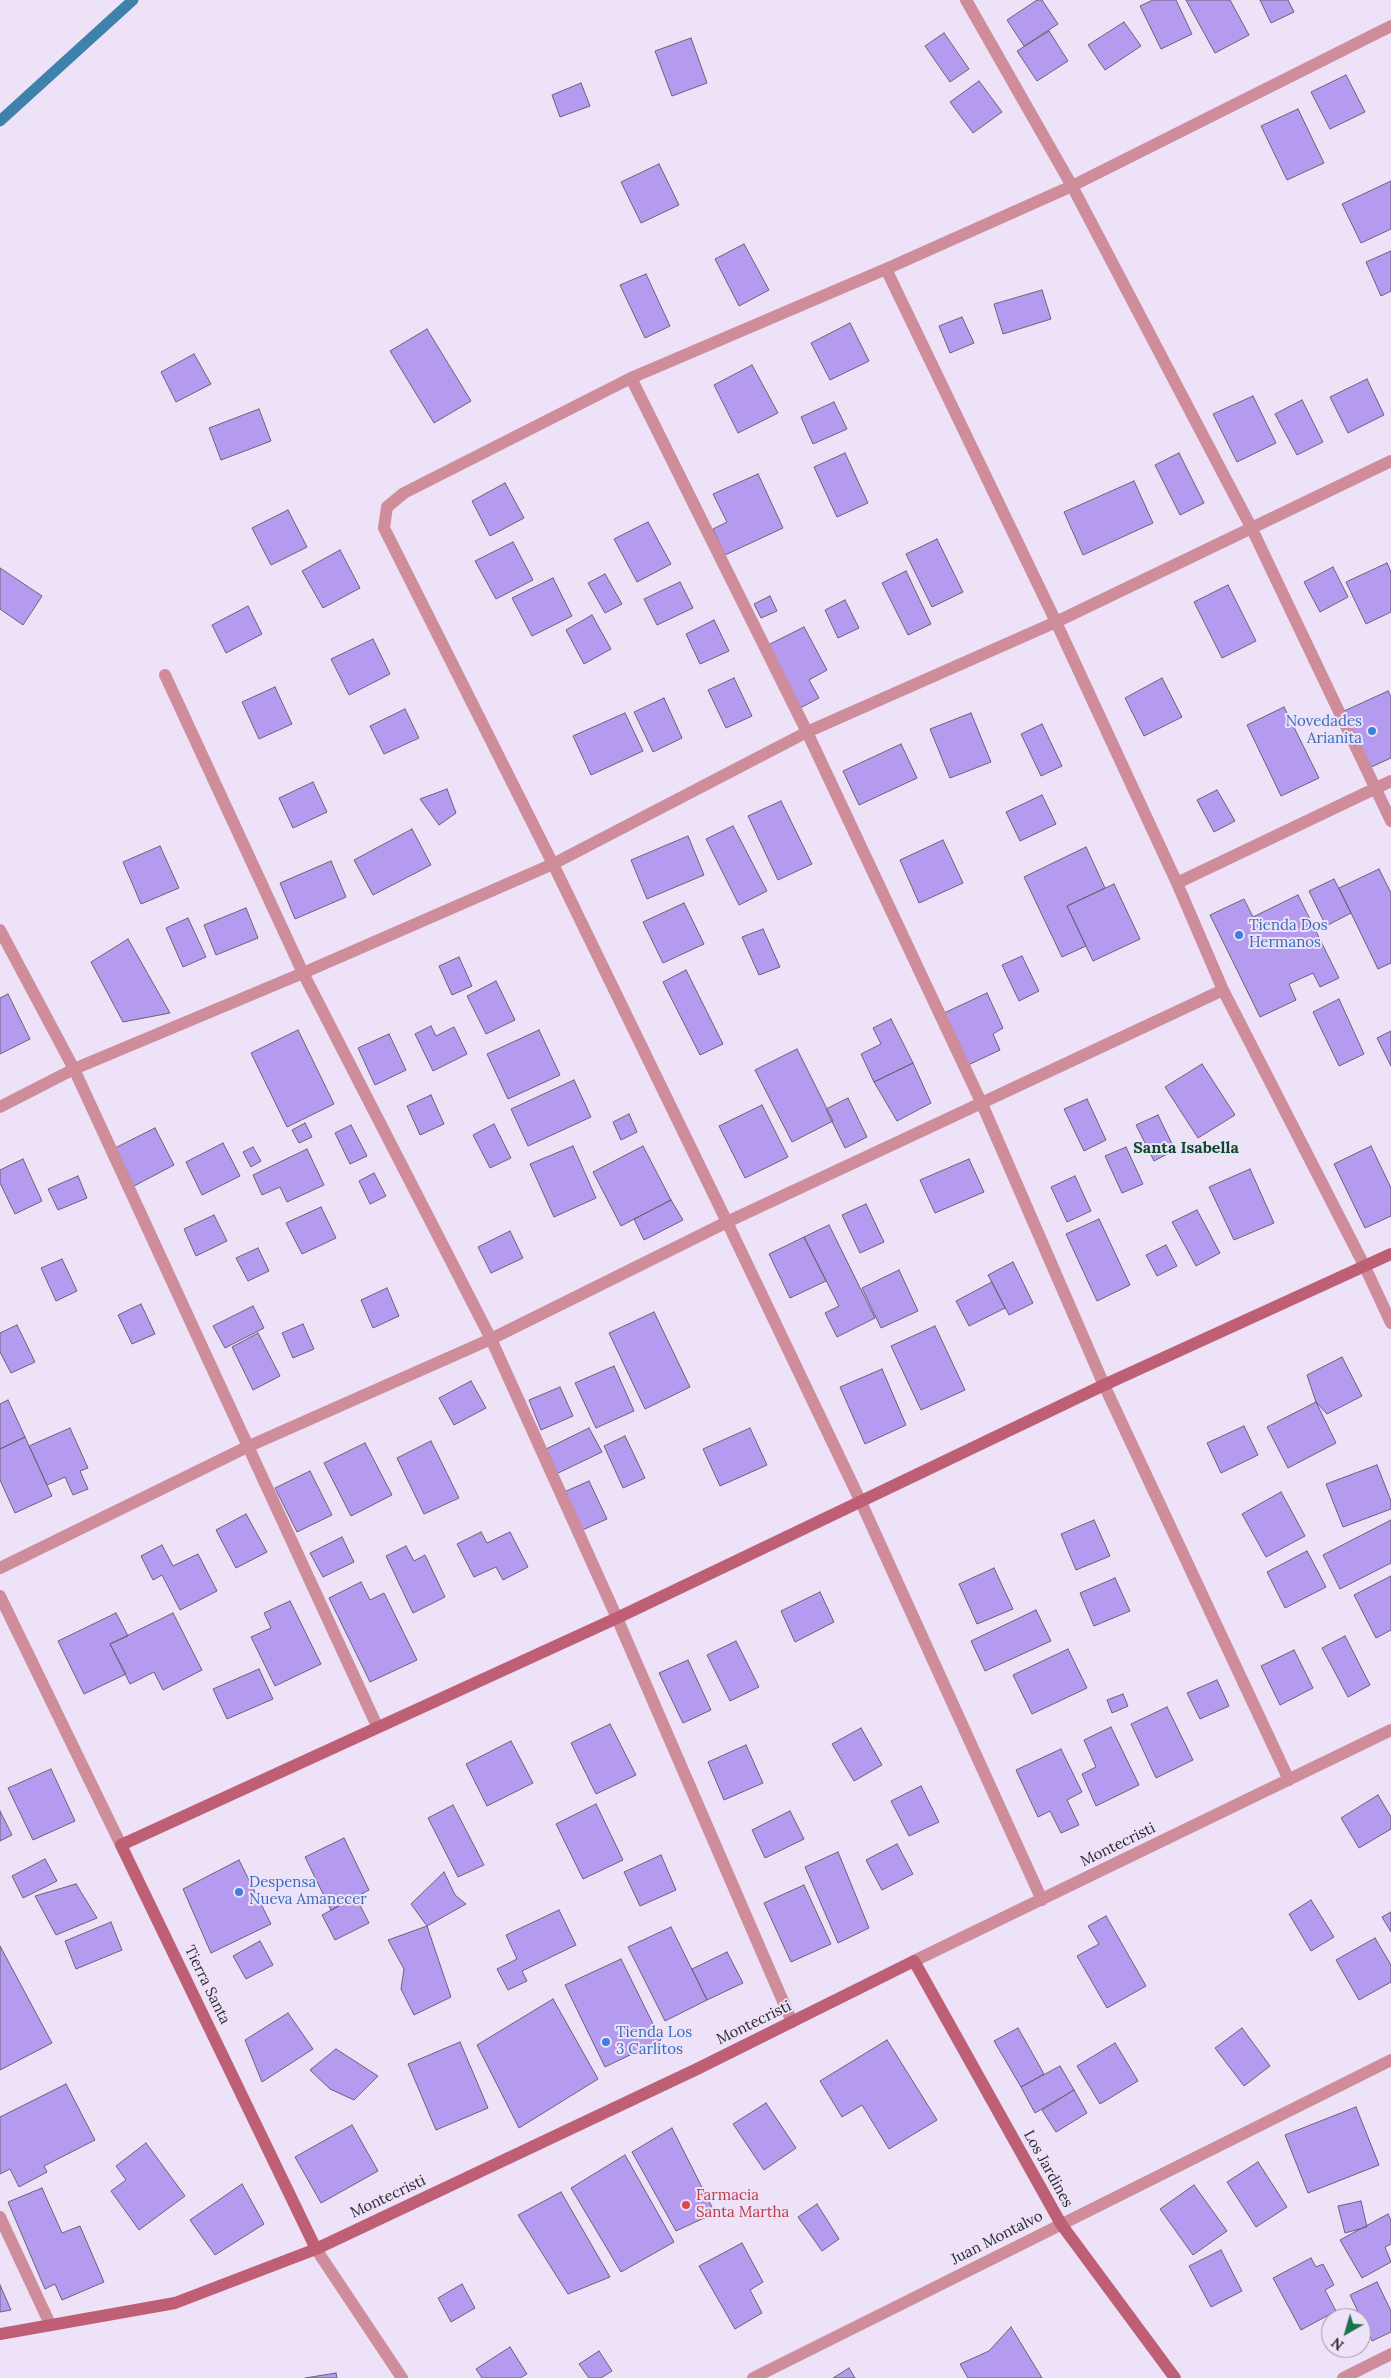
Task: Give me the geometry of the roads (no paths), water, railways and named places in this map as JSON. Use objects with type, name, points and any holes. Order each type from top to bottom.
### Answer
[{"type":"street","points":[[966,0],[1072,186],[1250,527],[1391,821]]},
{"type":"street","points":[[1042,1900],[860,1500],[727,1222],[553,864],[384,528],[387,507],[404,493],[631,378],[886,269],[1072,186],[1391,26]]},
{"type":"street","points":[[886,269],[1056,622],[1177,883],[1223,990],[1365,1267],[1391,1323]]},
{"type":"street","points":[[631,378],[807,732],[982,1104],[1104,1385],[1289,1780]]},
{"type":"street","points":[[0,1106],[74,1069],[303,973],[553,864],[807,732],[1056,622],[1250,527],[1391,461]]},
{"type":"street","points":[[165,675],[303,973],[491,1339],[617,1618],[792,2022]]},
{"type":"street","points":[[1177,883],[1391,781]]},
{"type":"street","points":[[0,930],[74,1069],[377,1726]]},
{"type":"street","points":[[0,1568],[247,1447],[491,1339],[727,1222],[1223,990]]},
{"type":"street","points":[[121,1845],[377,1726],[617,1618],[860,1500],[1104,1385],[1391,1254]]},
{"type":"street","name":"Tierra Santa","points":[[0,1596],[316,2249],[402,2378]]},
{"type":"street","name":"Montecristi","points":[[0,2334],[175,2303],[316,2249],[792,2022],[1391,1730]]},
{"type":"street","name":"Los Jardines","points":[[914,1961],[1061,2224],[1175,2378]]},
{"type":"street","name":"Juan Montalvo","points":[[752,2378],[1391,2060]]},
{"type":"street","points":[[0,2217],[50,2324]]},
{"type":"street","points":[[1343,2378],[1391,2354]]},
{"type":"waterway","points":[[0,121],[133,0]]},
{"type":"place","name":"Novedades Arianita","points":[[1372,731]]},
{"type":"place","name":"Tienda Dos Hermanos","points":[[1239,935]]},
{"type":"place","name":"Despensa Nueva Amanecer","points":[[239,1892]]},
{"type":"place","name":"Tienda Los 3 Carlitos","points":[[606,2042]]},
{"type":"place","name":"Farmacia Santa Martha","points":[[686,2205]]},
{"type":"district","name":"Santa Isabella","points":[[1186,1148]]}]
